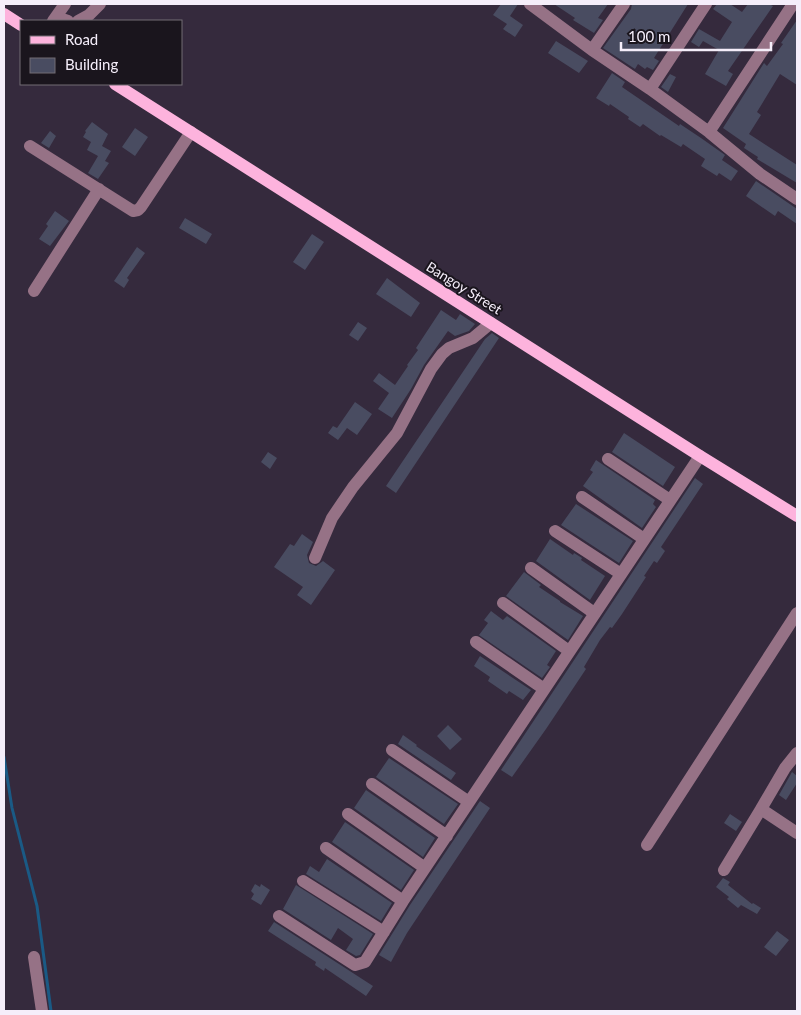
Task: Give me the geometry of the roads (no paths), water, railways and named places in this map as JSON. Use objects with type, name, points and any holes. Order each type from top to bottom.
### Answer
[{"type":"main road","points":[[4,14],[20,24]]},
{"type":"main road","name":"Bangoy Street","points":[[117,85],[797,516]]},
{"type":"street","points":[[59,20],[65,4]]},
{"type":"street","points":[[80,20],[89,15],[100,4]]},
{"type":"street","points":[[592,50],[624,4]]},
{"type":"street","points":[[650,89],[706,4]]},
{"type":"street","points":[[709,132],[793,4]]},
{"type":"street","points":[[533,5],[592,50],[709,132],[760,174],[797,199]]},
{"type":"street","points":[[30,146],[133,211],[138,210],[190,132]]},
{"type":"street","points":[[34,291],[99,189]]},
{"type":"street","points":[[315,558],[332,518],[353,487],[398,433],[421,385],[437,360],[449,348],[473,338],[491,323]]},
{"type":"street","points":[[279,916],[355,965],[365,962],[403,901],[700,456]]},
{"type":"street","points":[[608,459],[670,500]]},
{"type":"street","points":[[582,496],[644,539]]},
{"type":"street","points":[[556,530],[621,574]]},
{"type":"street","points":[[531,568],[594,613]]},
{"type":"street","points":[[503,604],[569,651]]},
{"type":"street","points":[[647,845],[797,614]]},
{"type":"street","points":[[476,642],[544,689]]},
{"type":"street","points":[[392,750],[469,802]]},
{"type":"street","points":[[724,870],[797,753]]},
{"type":"street","points":[[372,784],[447,836]]},
{"type":"street","points":[[761,809],[797,834]]},
{"type":"street","points":[[348,814],[425,868]]},
{"type":"street","points":[[326,848],[403,901]]},
{"type":"street","points":[[303,881],[384,932]]},
{"type":"street","points":[[34,957],[42,1011]]},
{"type":"waterway","points":[[4,757],[12,808],[37,906],[51,1011]]}]
